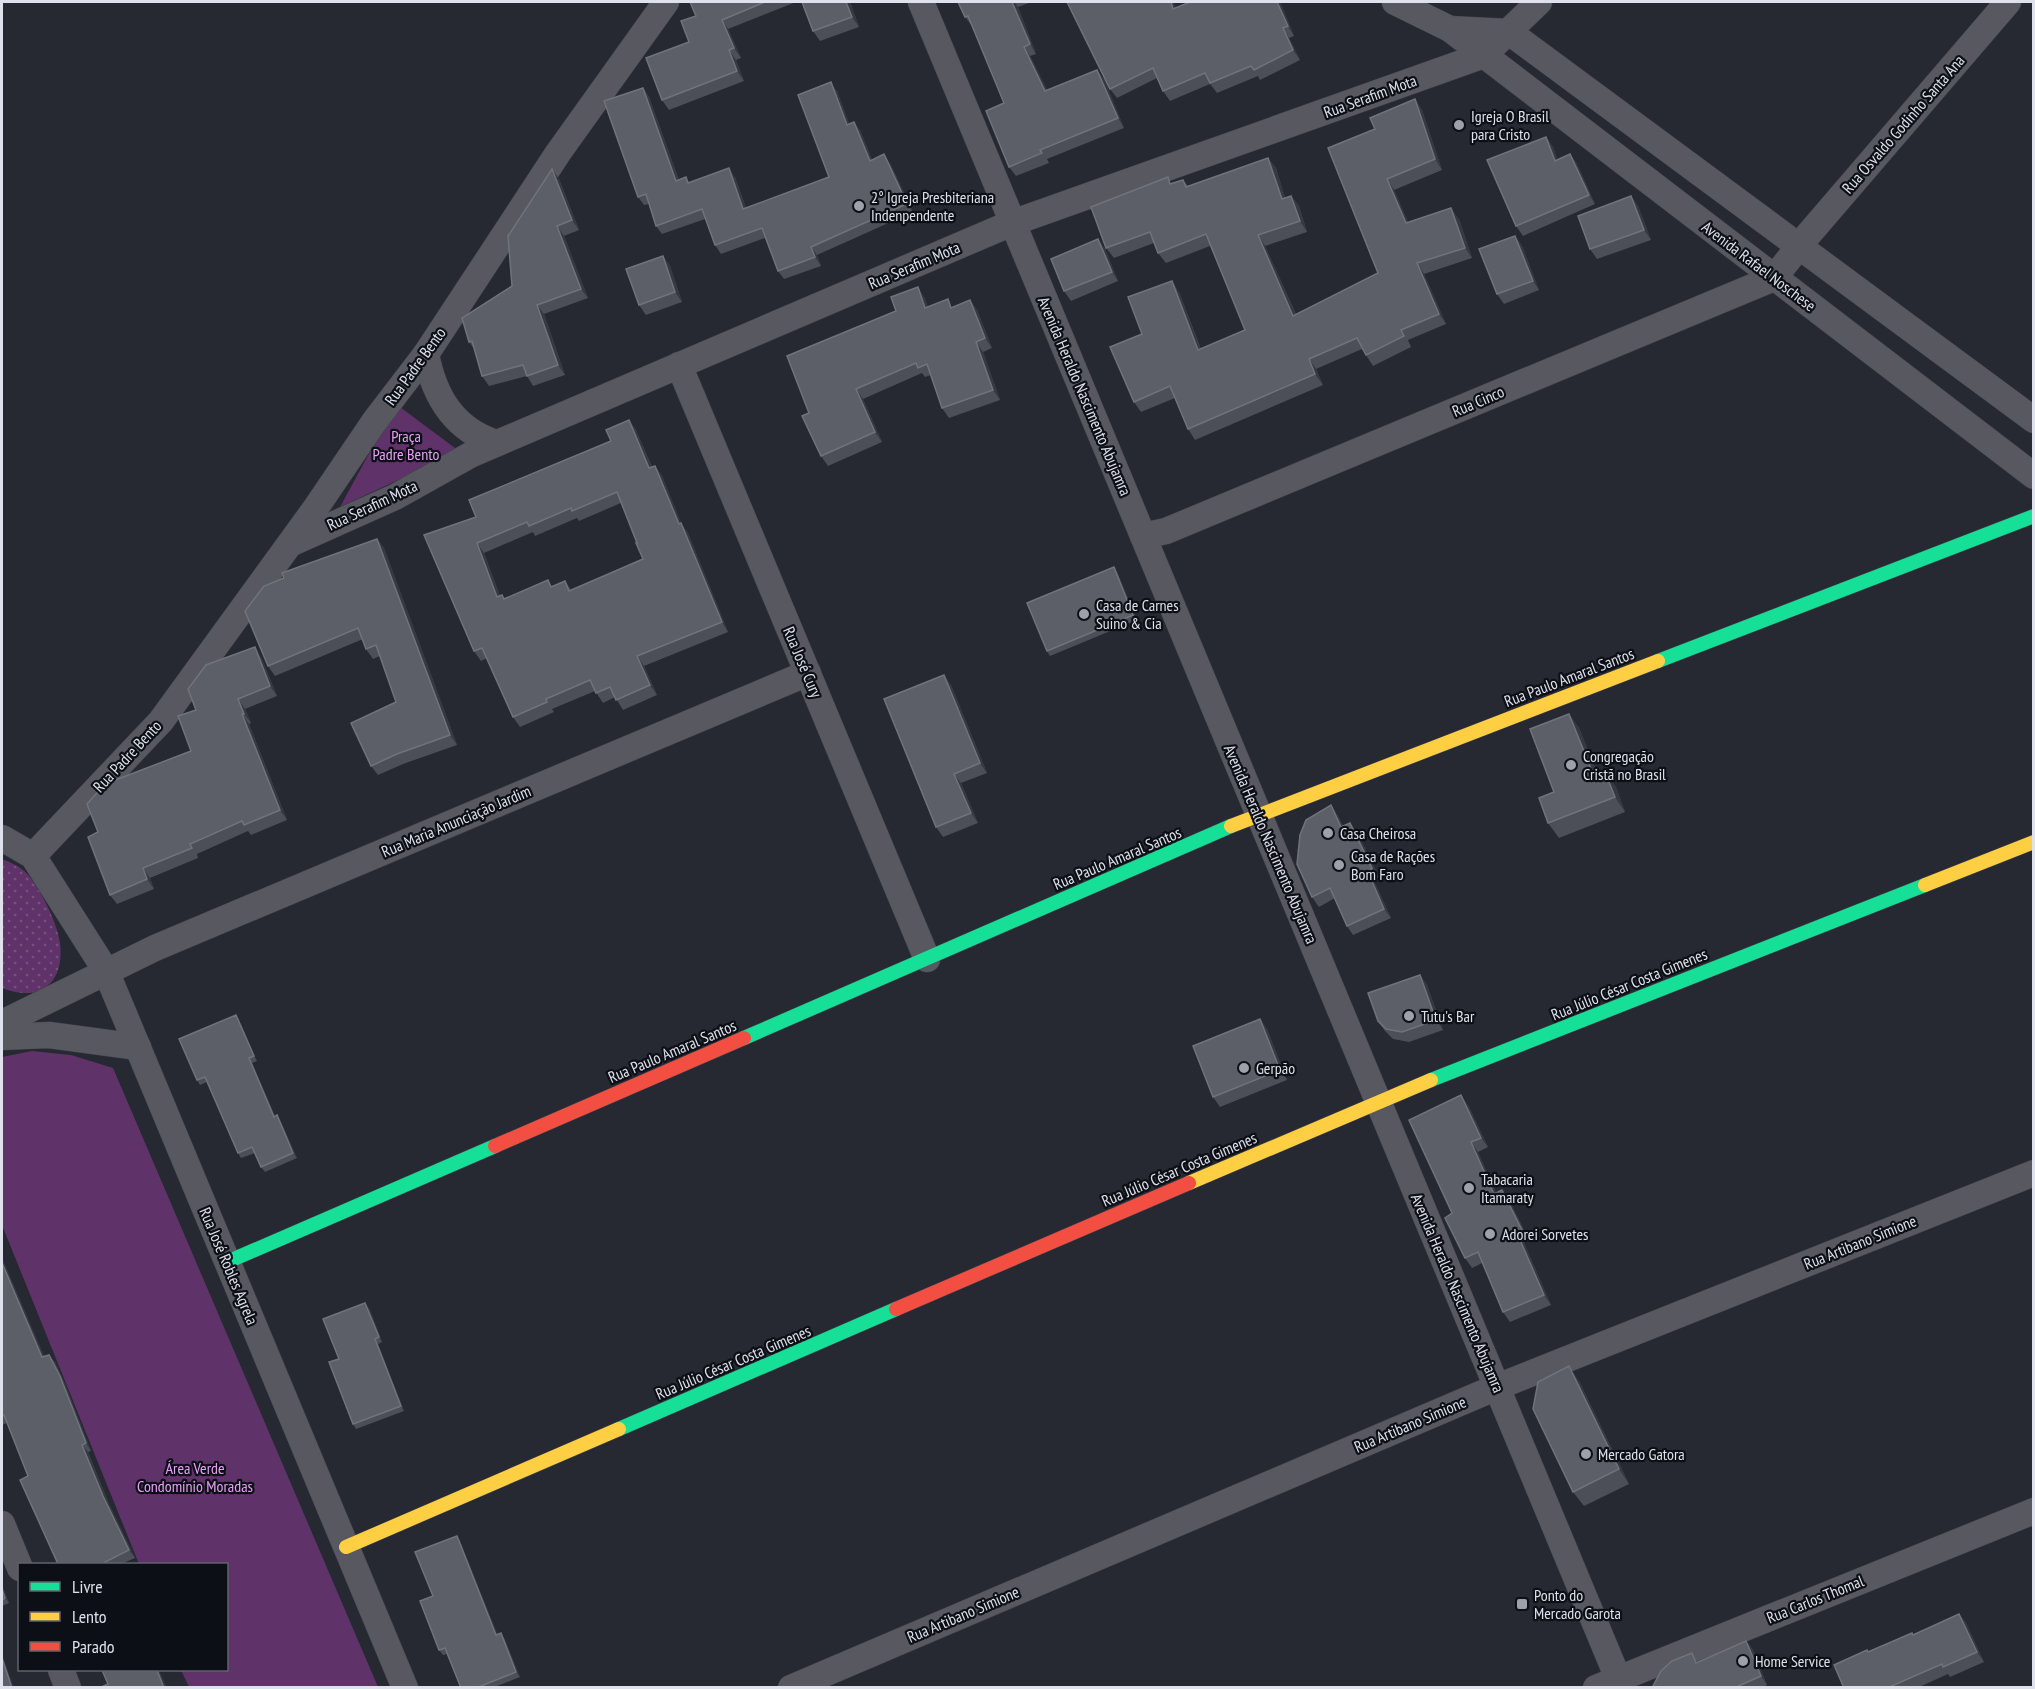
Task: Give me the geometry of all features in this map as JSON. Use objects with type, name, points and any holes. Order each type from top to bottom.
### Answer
[{"type":"street","name":"Rua Padre Bento","points":[[33,856],[161,721],[290,544],[374,422],[426,354],[558,153],[666,2]]},
{"type":"street","name":"Avenida Heraldo Nascimento Abujamra","points":[[921,2],[1497,1387],[1612,1684]]},
{"type":"street","points":[[1395,2],[1450,29],[1484,55]]},
{"type":"street","name":"Rua Serafim Mota","points":[[290,544],[395,497],[496,443],[1012,223],[1484,55],[1539,2]]},
{"type":"street","name":"Rua Osvaldo Godinho Santa Ana","points":[[1799,246],[2008,2]]},
{"type":"street","points":[[1450,29],[1509,32],[2034,420]]},
{"type":"street","name":"Avenida Rafael Noschese","points":[[1484,55],[2034,476]]},
{"type":"street","name":"Rua Cinco","points":[[1143,536],[1177,527],[1774,278],[1799,246]]},
{"type":"street","points":[[426,354],[434,387],[448,410],[469,431],[496,443]]},
{"type":"street","name":"Rua José Cury","points":[[679,365],[927,958]]},
{"type":"street","name":"Rua Paulo Amaral Santos","points":[[227,1262],[1259,814],[2034,516]]},
{"type":"street","name":"Rua Maria Anunciação Jardim","points":[[2,1023],[166,944],[808,673]]},
{"type":"street","points":[[2,838],[33,856]]},
{"type":"street","name":"Rua Júlio César Costa Gimenes","points":[[346,1547],[1378,1101],[2034,842]]},
{"type":"street","name":"Rua José Robles Agrela","points":[[33,856],[106,971],[405,1688]]},
{"type":"street","points":[[2,1037],[49,1035],[138,1047]]},
{"type":"street","name":"Rua Artibano Simione","points":[[791,1688],[1497,1387],[2034,1173]]},
{"type":"street","name":"Rua Carlos Thomal","points":[[1612,1684],[2034,1511]]},
{"type":"street","points":[[2,1524],[18,1563]]},
{"type":"street","points":[[61,1671],[68,1688]]},
{"type":"green space","name":"Praça Padre Bento","points":[[396,404],[455,448],[456,453],[340,507]]},
{"type":"green space","points":[[2,859],[21,868],[35,884],[46,904],[58,935],[60,957],[58,969],[54,979],[38,991],[15,992],[2,988]]},
{"type":"green space","name":"Área Verde Condomínio Moradas","points":[[32,1051],[71,1055],[113,1068],[378,1687],[189,1687],[181,1671],[228,1671],[228,1563],[139,1563],[2,1225],[2,1057]]},
{"type":"building","points":[[690,2],[765,2],[722,20],[734,48],[729,50],[737,71],[662,100],[646,58],[689,42],[681,21],[696,16]]},
{"type":"building","points":[[802,2],[846,2],[852,17],[813,31]]},
{"type":"building","points":[[958,2],[1012,2],[1030,44],[1024,47],[1045,91],[1097,70],[1118,118],[1040,150],[1042,153],[1009,167],[986,111],[1004,103],[968,16],[965,17]]},
{"type":"building","points":[[1067,2],[1171,2],[1173,9],[1190,2],[1277,2],[1288,26],[1283,28],[1293,50],[1254,70],[1251,66],[1210,83],[1205,73],[1163,91],[1153,68],[1110,89]]},
{"type":"building","points":[[831,82],[847,125],[854,122],[870,161],[884,154],[907,204],[811,247],[815,257],[778,271],[762,228],[715,245],[702,209],[656,226],[646,194],[638,197],[604,101],[643,88],[676,181],[686,177],[688,183],[729,168],[743,209],[829,177],[798,95]]},
{"type":"building","points":[[1415,99],[1435,159],[1387,179],[1406,223],[1451,208],[1465,248],[1417,263],[1439,314],[1401,330],[1404,336],[1366,355],[1357,338],[1309,359],[1315,374],[1188,429],[1170,386],[1134,402],[1110,347],[1142,334],[1128,297],[1172,281],[1198,350],[1245,330],[1206,234],[1158,253],[1150,232],[1106,248],[1091,207],[1168,177],[1170,184],[1183,180],[1186,187],[1268,158],[1282,199],[1291,196],[1300,221],[1258,235],[1293,316],[1378,273],[1328,148],[1375,129],[1370,118]]},
{"type":"building","points":[[1546,137],[1555,161],[1570,154],[1589,195],[1516,226],[1487,160]]},
{"type":"building","points":[[552,169],[572,220],[557,226],[581,289],[537,305],[558,365],[527,376],[523,365],[482,376],[472,341],[469,342],[462,318],[512,286],[508,236]]},
{"type":"building","points":[[1631,196],[1644,230],[1590,249],[1578,216]]},
{"type":"building","points":[[1515,236],[1533,281],[1497,294],[1479,249]]},
{"type":"building","points":[[1098,239],[1112,272],[1064,291],[1051,259]]},
{"type":"building","points":[[663,256],[675,292],[639,305],[626,269]]},
{"type":"building","points":[[918,287],[925,308],[948,299],[951,308],[970,300],[985,338],[976,342],[993,390],[942,408],[927,364],[918,368],[916,363],[856,389],[875,432],[821,456],[802,416],[809,413],[787,356],[896,311],[891,297]]},
{"type":"building","points":[[629,420],[649,468],[655,466],[722,622],[637,656],[650,685],[616,700],[610,687],[596,693],[590,680],[546,699],[547,702],[513,717],[482,648],[474,651],[424,535],[476,517],[469,500],[611,441],[606,430]],"holes":[[[617,492],[643,559],[569,591],[565,581],[551,587],[548,580],[504,599],[502,595],[497,597],[477,543],[527,522],[529,526]]]},
{"type":"building","points":[[377,539],[450,735],[371,766],[351,723],[396,702],[376,645],[366,649],[358,628],[268,666],[245,611],[264,586],[284,578],[282,573]]},
{"type":"building","name":"Casa de Carnes Suino & Cia","points":[[1114,567],[1133,615],[1047,651],[1027,603]]},
{"type":"building","points":[[255,647],[270,686],[238,699],[280,810],[244,825],[242,821],[190,844],[192,848],[143,868],[147,879],[110,895],[88,837],[98,832],[87,804],[105,784],[191,751],[178,716],[196,710],[188,689],[206,665]]},
{"type":"building","points":[[944,675],[980,763],[954,774],[971,813],[936,827],[884,699]]},
{"type":"building","name":"Congregação Cristã no Brasil","points":[[1569,714],[1594,776],[1605,772],[1615,797],[1548,823],[1539,798],[1554,792],[1530,729]]},
{"type":"building","points":[[1331,805],[1341,827],[1350,823],[1372,868],[1368,872],[1384,909],[1347,926],[1330,888],[1312,897],[1297,864],[1300,835],[1306,820]]},
{"type":"building","name":"Tutu's Bar","points":[[1420,975],[1436,1020],[1402,1032],[1386,1029],[1378,1021],[1368,993]]},
{"type":"building","points":[[236,1015],[254,1056],[249,1058],[274,1117],[277,1115],[293,1153],[261,1167],[252,1147],[238,1153],[205,1077],[197,1080],[179,1039]]},
{"type":"building","name":"Gerpão","points":[[1260,1019],[1280,1070],[1213,1097],[1193,1046]]},
{"type":"building","points":[[1461,1095],[1481,1138],[1471,1142],[1494,1194],[1502,1190],[1522,1230],[1517,1233],[1544,1295],[1503,1312],[1478,1252],[1465,1258],[1445,1218],[1452,1213],[1409,1120]]},
{"type":"building","points":[[2,1263],[42,1357],[49,1355],[60,1376],[86,1443],[82,1445],[129,1550],[106,1563],[58,1563],[20,1480],[28,1476],[4,1415],[2,1416]]},
{"type":"building","points":[[365,1303],[379,1337],[375,1339],[401,1406],[353,1424],[329,1362],[339,1359],[323,1319]]},
{"type":"building","name":"Mercado Gatora","points":[[1569,1366],[1619,1469],[1573,1492],[1533,1409],[1538,1382]]},
{"type":"building","points":[[457,1536],[496,1635],[501,1633],[516,1672],[476,1688],[461,1688],[445,1648],[439,1650],[420,1601],[433,1596],[415,1552]]},
{"type":"building","points":[[1959,1614],[1977,1652],[1943,1667],[1942,1664],[1887,1688],[1844,1688],[1834,1665],[1867,1650],[1868,1652],[1912,1633],[1913,1635]]},
{"type":"building","points":[[1746,1641],[1761,1676],[1734,1688],[1652,1688],[1661,1671],[1672,1661],[1692,1653],[1696,1663]]},
{"type":"building","points":[[2,1658],[12,1688],[2,1688]]},
{"type":"building","points":[[102,1671],[157,1671],[164,1688],[99,1688],[108,1684]]},
{"type":"traffic: fast","points":[[1658,661],[2034,516]]},
{"type":"traffic: fast","points":[[744,1038],[1231,826]]},
{"type":"traffic: fast","points":[[1431,1080],[1925,885]]},
{"type":"traffic: fast","points":[[227,1262],[495,1146]]},
{"type":"traffic: fast","points":[[619,1429],[896,1309]]},
{"type":"traffic: slow","points":[[1231,826],[1658,661]]},
{"type":"traffic: slow","points":[[1925,885],[2034,842]]},
{"type":"traffic: slow","points":[[1189,1183],[1431,1080]]},
{"type":"traffic: slow","points":[[346,1547],[619,1429]]},
{"type":"traffic: jam","points":[[495,1146],[744,1038]]},
{"type":"traffic: jam","points":[[896,1309],[1189,1183]]},
{"type":"place","name":"Igreja O Brasil para Cristo","points":[[1459,125]]},
{"type":"place","name":"2° Igreja Presbiteriana Indenpendente","points":[[859,206]]},
{"type":"place","name":"Casa de Carnes Suino & Cia","points":[[1084,614]]},
{"type":"place","name":"Congregação Cristã no Brasil","points":[[1571,765]]},
{"type":"place","name":"Casa Cheirosa","points":[[1328,833]]},
{"type":"place","name":"Casa de Rações Bom Faro","points":[[1339,865]]},
{"type":"place","name":"Tutu's Bar","points":[[1409,1016]]},
{"type":"place","name":"Gerpão","points":[[1244,1068]]},
{"type":"place","name":"Tabacaria Itamaraty","points":[[1469,1188]]},
{"type":"place","name":"Adorei Sorvetes","points":[[1490,1234]]},
{"type":"place","name":"Mercado Gatora","points":[[1586,1454]]},
{"type":"place","name":"Ponto do Mercado Garota","points":[[1522,1604]]},
{"type":"place","name":"Home Service","points":[[1743,1661]]}]
